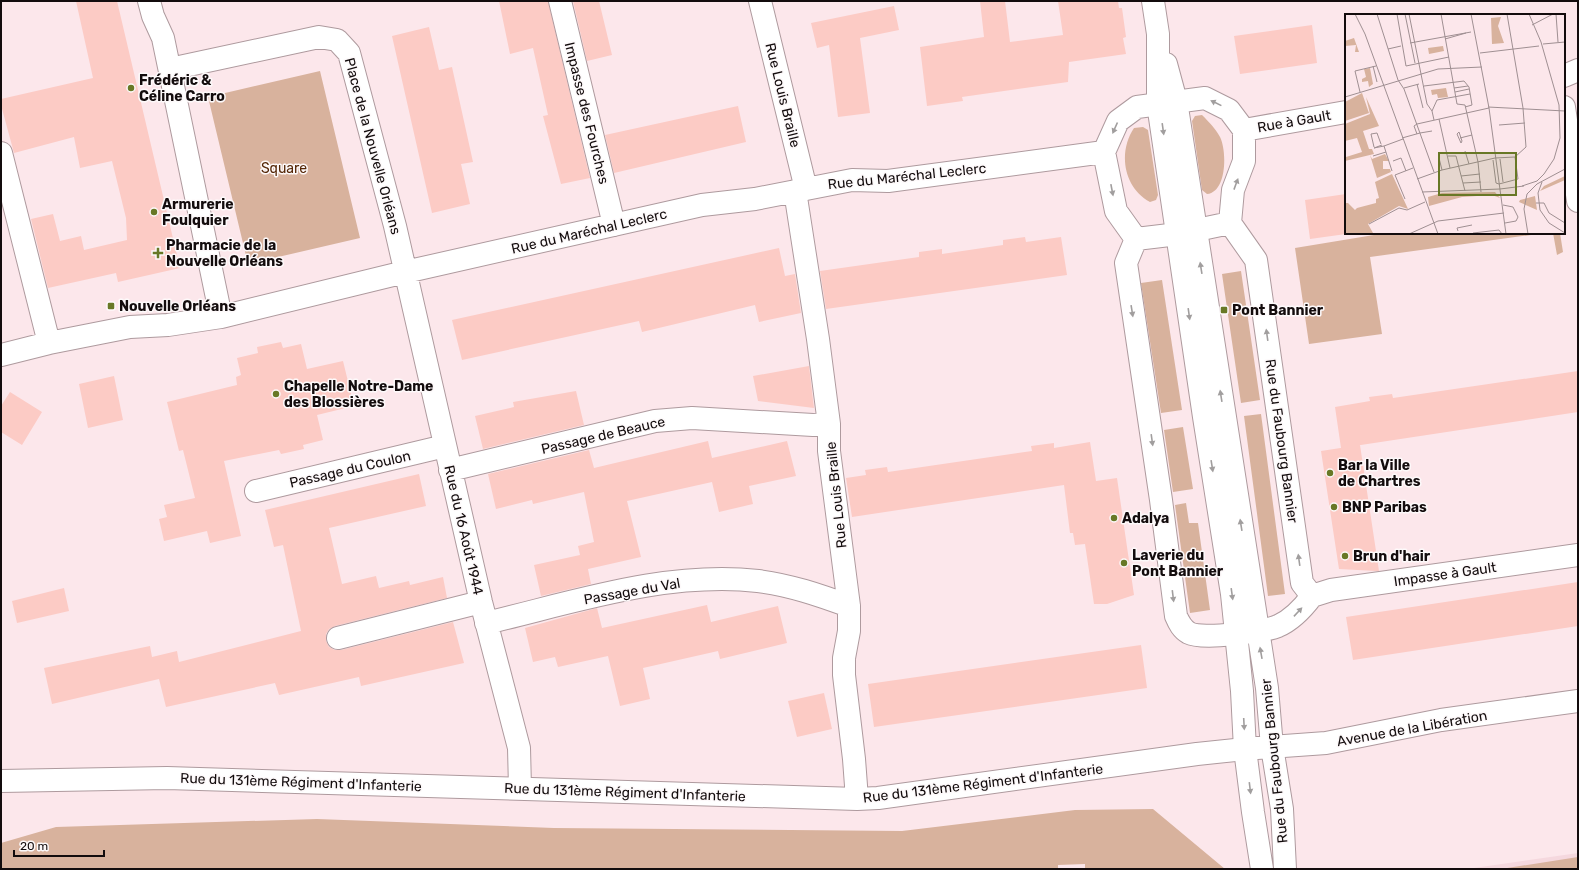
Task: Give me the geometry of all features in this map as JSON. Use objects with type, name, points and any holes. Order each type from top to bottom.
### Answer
[{"type":"street","points":[[149,1],[153,16],[163,38],[221,317]]},
{"type":"street","name":"Impasse des Fourches","points":[[560,1],[614,225]]},
{"type":"street","name":"Rue Louis Braille","points":[[760,1],[800,190],[829,424],[829,451],[849,606],[849,631],[844,658],[844,674],[855,765],[857,799]]},
{"type":"street","name":"Rue du Faubourg Bannier","points":[[1153,1],[1187,232],[1204,417],[1232,594],[1267,688],[1272,747],[1282,809],[1285,868]]},
{"type":"street","name":"Place de la Nouvelle Orléans","points":[[170,69],[319,37],[337,40],[349,53],[395,226],[405,272]]},
{"type":"street","points":[[1565,76],[1578,70]]},
{"type":"street","name":"Rue à Gault","points":[[1167,102],[1205,98],[1229,110],[1244,130],[1345,112]]},
{"type":"street","points":[[1136,239],[1116,211],[1104,152],[1118,121],[1137,107],[1167,102]]},
{"type":"street","points":[[1565,114],[1578,201]]},
{"type":"street","points":[[1136,239],[1187,232],[1230,223],[1233,190],[1244,160],[1244,130]]},
{"type":"street","name":"Rue du Maréchal Leclerc","points":[[1,355],[49,343],[130,327],[168,326],[221,317],[405,272],[702,205],[755,199],[852,180],[888,181],[1104,152]]},
{"type":"street","points":[[1,153],[49,343]]},
{"type":"street","name":"Rue du Faubourg Bannier","points":[[1230,223],[1256,260],[1302,584],[1312,596]]},
{"type":"street","points":[[1136,239],[1126,263],[1161,500],[1176,616],[1181,627],[1189,633],[1200,636],[1247,632],[1277,626],[1294,617],[1312,596]]},
{"type":"street","name":"Rue du 16 Août 1944","points":[[405,272],[484,612],[519,748],[520,788]]},
{"type":"street","name":"Passage de Beauce","points":[[450,470],[655,421],[692,418],[813,425],[829,424]]},
{"type":"street","name":"Passage du Coulon","points":[[256,491],[445,446]]},
{"type":"street","name":"Impasse à Gault","points":[[1312,596],[1331,590],[1578,555]]},
{"type":"street","name":"Passage du Val","points":[[338,638],[661,583],[716,579],[759,582],[801,589],[849,606]]},
{"type":"street","name":"Rue du Faubourg Bannier","points":[[1247,632],[1245,749],[1262,869]]},
{"type":"street","name":"Avenue de la Libération","points":[[1245,749],[1326,743],[1441,720],[1578,701]]},
{"type":"street","name":"Rue du 131ème Régiment d'Infanterie","points":[[1,781],[167,778],[857,799],[878,798],[1245,749]]},
{"type":"shaded area","points":[[1578,853],[1578,869],[1467,869]]},
{"type":"green space","name":"Square","points":[[320,71],[360,238],[248,264],[208,97]]},
{"type":"green space","points":[[1202,115],[1212,125],[1220,137],[1224,152],[1224,170],[1222,179],[1214,192],[1207,194],[1202,190],[1192,121],[1195,116]]},
{"type":"green space","points":[[1143,127],[1148,130],[1158,195],[1156,200],[1150,202],[1134,187],[1129,178],[1125,158],[1129,137],[1134,128]]},
{"type":"green space","points":[[1380,234],[1538,234],[1370,257],[1382,334],[1309,344],[1295,248]]},
{"type":"green space","points":[[1553,234],[1560,234],[1563,252],[1557,255]]},
{"type":"green space","points":[[1241,271],[1260,400],[1241,403],[1222,274]]},
{"type":"green space","points":[[1162,280],[1182,410],[1161,413],[1141,283]]},
{"type":"green space","points":[[1261,414],[1285,594],[1268,596],[1244,416]]},
{"type":"green space","points":[[1183,427],[1193,489],[1173,492],[1164,430]]},
{"type":"green space","points":[[1186,503],[1189,523],[1198,523],[1210,610],[1190,613],[1175,505]]},
{"type":"green space","points":[[1153,809],[1225,869],[1085,869],[1085,864],[1058,865],[1058,869],[1,869],[1,843],[56,827],[317,819],[554,828],[902,831],[1075,810]]},
{"type":"green space","points":[[1578,857],[1578,869],[1501,869]]},
{"type":"building","points":[[76,1],[117,1],[180,268],[118,282],[116,273],[48,288],[31,219],[53,214],[60,241],[81,236],[84,250],[127,240],[126,218],[112,161],[80,168],[74,137],[14,153],[1,105],[1,99],[93,78]]},
{"type":"building","points":[[499,1],[548,1],[590,178],[561,184],[543,116],[548,115],[533,48],[510,54]]},
{"type":"building","points":[[573,1],[599,1],[612,55],[587,61]]},
{"type":"building","points":[[980,1],[1005,1],[1010,42],[1063,35],[1058,1],[1118,1],[1119,8],[1122,8],[1126,37],[1123,38],[1126,54],[1069,62],[1068,82],[962,97],[963,101],[927,106],[920,47],[984,37]]},
{"type":"building","points":[[894,6],[899,30],[860,38],[870,113],[838,117],[829,45],[817,48],[811,23]]},
{"type":"building","points":[[1312,25],[1317,63],[1240,74],[1234,36]]},
{"type":"building","points":[[429,27],[439,70],[452,67],[473,162],[461,164],[470,204],[432,213],[392,36]]},
{"type":"building","points":[[738,106],[746,142],[614,173],[605,135]]},
{"type":"building","points":[[1345,194],[1346,234],[1310,239],[1305,200]]},
{"type":"building","points":[[1025,237],[1026,242],[1061,237],[1067,275],[826,309],[820,271],[919,257],[919,252],[942,249],[942,254],[1003,245],[1003,240]]},
{"type":"building","points":[[779,248],[785,276],[795,274],[801,313],[759,322],[755,305],[642,332],[639,321],[462,360],[452,320]]},
{"type":"building","name":"Chapelle Notre-Dame des Blossières","points":[[281,342],[283,348],[301,344],[307,369],[343,361],[354,406],[317,415],[323,440],[303,445],[304,449],[281,454],[279,450],[224,461],[241,536],[210,543],[207,531],[164,541],[159,519],[167,517],[164,505],[195,498],[183,450],[179,451],[167,402],[237,385],[236,377],[241,375],[237,358],[258,353],[257,347]]},
{"type":"building","points":[[809,366],[814,408],[758,401],[753,376]]},
{"type":"building","points":[[1578,371],[1578,412],[1341,448],[1335,407],[1370,401],[1369,397],[1392,394],[1393,398]]},
{"type":"building","points":[[114,376],[123,420],[88,428],[79,384]]},
{"type":"building","points":[[576,391],[584,425],[483,449],[475,416],[514,407],[513,402]]},
{"type":"building","points":[[10,392],[42,412],[22,445],[1,432],[1,406]]},
{"type":"building","points":[[708,441],[712,458],[787,441],[796,476],[749,486],[753,504],[719,512],[712,482],[627,501],[641,557],[588,569],[591,584],[541,596],[534,565],[580,555],[578,546],[594,542],[584,492],[533,504],[532,500],[496,509],[488,474],[589,450],[594,468]]},
{"type":"building","points":[[1090,442],[1096,481],[1117,478],[1134,595],[1107,604],[1094,604],[1085,544],[1075,545],[1073,533],[1070,533],[1064,485],[852,517],[846,478],[866,475],[865,470],[887,467],[888,472],[1032,451],[1031,446],[1054,443],[1054,448]]},
{"type":"building","points":[[1360,445],[1379,571],[1339,569],[1321,451]]},
{"type":"building","points":[[419,474],[426,506],[329,528],[342,584],[376,576],[379,588],[409,581],[410,585],[443,577],[447,598],[335,626],[329,629],[326,634],[326,641],[329,647],[335,650],[341,650],[453,622],[464,663],[361,686],[359,677],[279,695],[275,683],[166,707],[159,679],[52,704],[44,668],[150,646],[152,657],[177,651],[179,662],[301,631],[283,545],[274,547],[265,510]]},
{"type":"building","points":[[1578,582],[1578,626],[1353,660],[1346,617]]},
{"type":"building","points":[[64,588],[69,611],[17,623],[12,601]]},
{"type":"building","points":[[707,605],[711,622],[778,606],[787,643],[720,659],[718,651],[643,668],[650,699],[620,706],[608,656],[558,667],[555,657],[533,662],[525,628],[597,608],[602,628]]},
{"type":"building","points":[[1141,645],[1147,688],[874,727],[868,684]]},
{"type":"building","points":[[824,693],[832,729],[797,737],[788,701]]},
{"type":"place","name":"Frédéric & Céline Carro","points":[[131,88]]},
{"type":"place","name":"Armurerie Foulquier","points":[[154,212]]},
{"type":"place","name":"Pharmacie de la Nouvelle Orléans","points":[[158,253]]},
{"type":"place","name":"Nouvelle Orléans","points":[[111,306]]},
{"type":"place","name":"Pont Bannier","points":[[1224,310]]},
{"type":"place","name":"Chapelle Notre-Dame des Blossières","points":[[276,394]]},
{"type":"place","name":"Bar la Ville de Chartres","points":[[1330,473]]},
{"type":"place","name":"BNP Paribas","points":[[1334,507]]},
{"type":"place","name":"Adalya","points":[[1114,518]]},
{"type":"place","name":"Brun d'hair","points":[[1345,556]]},
{"type":"place","name":"Laverie du Pont Bannier","points":[[1124,563]]}]
